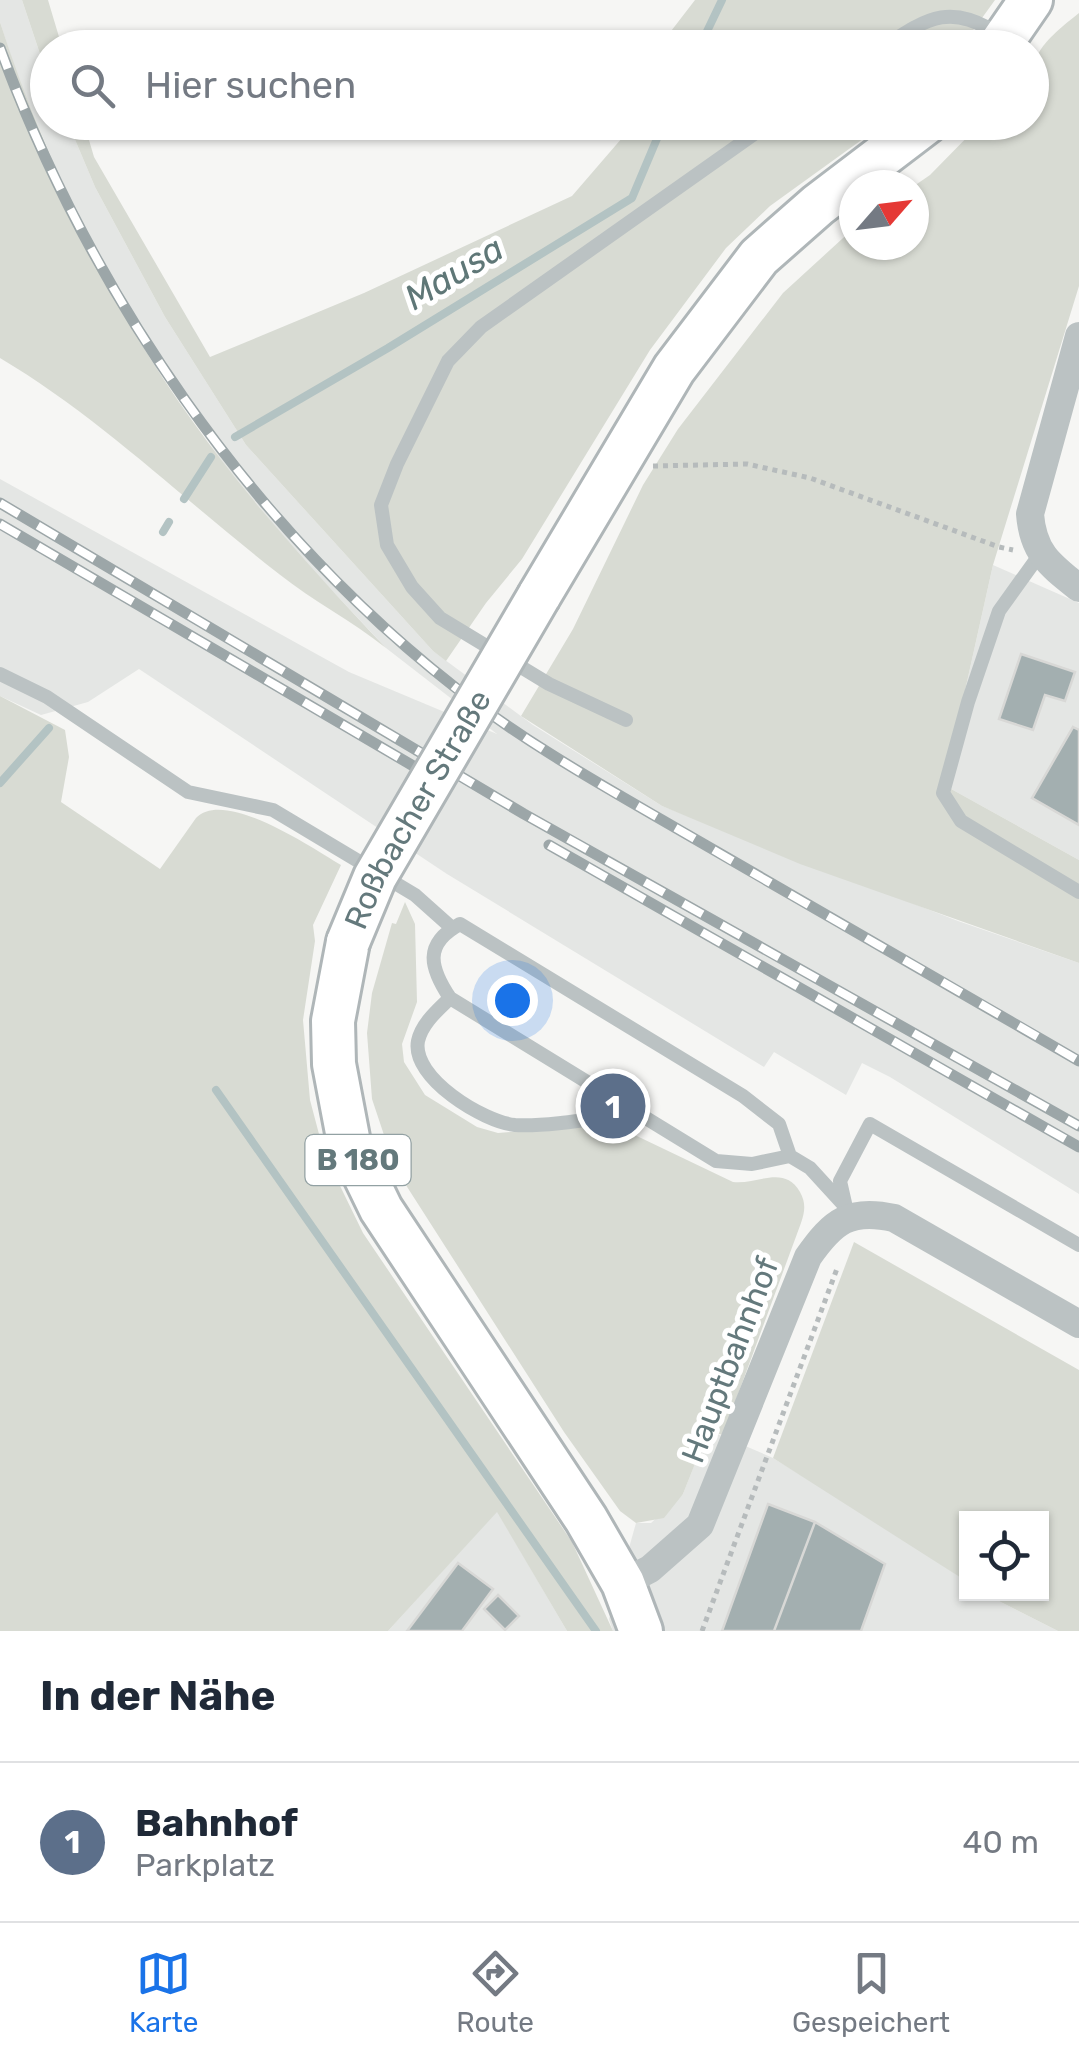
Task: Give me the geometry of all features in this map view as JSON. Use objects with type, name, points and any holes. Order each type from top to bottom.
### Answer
[{"type":"main road","points":[[1010,30],[1031,0]]},
{"type":"main road","name":"Roßbacher Straße","points":[[641,1631],[623,1583],[586,1519],[381,1208],[350,1143],[334,1064],[333,1021],[348,942],[375,877],[674,369],[758,257],[903,140]]},
{"type":"street","points":[[1079,336],[1030,514],[1032,537],[1040,554],[1079,588]]},
{"type":"street","points":[[853,1215],[871,1212],[894,1218],[1079,1324]]},
{"type":"street","name":"Hauptbahnhof","points":[[623,1583],[650,1568],[700,1525],[808,1257],[822,1237],[853,1215]]},
{"type":"lane","points":[[911,30],[947,14],[973,20],[985,30]]},
{"type":"lane","points":[[626,720],[549,684],[440,618],[412,587],[387,545],[382,505],[397,464],[448,361],[481,327],[746,140]]},
{"type":"lane","points":[[1040,554],[999,612],[968,702],[943,793],[961,821],[1079,892]]},
{"type":"lane","points":[[0,674],[47,697],[188,792],[273,810],[415,895],[452,928]]},
{"type":"lane","points":[[790,1156],[752,1164],[716,1161],[450,998],[436,977],[434,948],[444,933],[460,924],[743,1096],[778,1124],[790,1156],[810,1168],[853,1215]]},
{"type":"lane","points":[[450,998],[427,1020],[418,1042],[420,1062],[432,1080],[489,1119],[516,1125],[638,1113]]},
{"type":"lane","points":[[853,1215],[843,1200],[840,1181],[870,1124],[1079,1245]]},
{"type":"path","points":[[615,466],[747,464],[810,478],[999,548],[1040,554]]},
{"type":"path","points":[[702,1631],[843,1254]]},
{"type":"shaded area","points":[[0,0],[22,0],[32,30],[30,106],[17,75],[0,22]]},
{"type":"shaded area","points":[[22,0],[48,0],[57,30],[32,30]]},
{"type":"shaded area","points":[[695,0],[995,0],[973,30],[672,30]]},
{"type":"shaded area","points":[[1079,13],[1079,286],[993,565],[944,785],[1079,860],[1079,963],[800,864],[662,806],[521,716],[573,629],[643,485],[678,429],[783,293],[839,242],[839,260],[929,260],[929,176],[964,140],[1049,140],[1049,39]]},
{"type":"shaded area","points":[[0,22],[30,105],[30,140],[45,140],[136,335],[191,419],[252,498],[386,648],[292,584],[108,434],[0,358]]},
{"type":"shaded area","points":[[44,140],[75,140],[95,187],[165,317],[246,445],[433,651],[533,725],[662,806],[958,921],[1079,963],[1079,1194],[862,1063],[846,1095],[774,1052],[764,1067],[447,874],[139,669],[88,702],[41,715],[0,696],[0,479],[349,672],[497,734],[386,648],[295,551],[221,460],[135,334]]},
{"type":"shaded area","points":[[75,140],[89,140],[94,157],[210,357],[364,293],[572,196],[620,140],[861,140],[770,206],[726,248],[650,350],[522,559],[446,661],[246,445],[165,317],[95,187]]},
{"type":"shaded area","points":[[993,565],[1079,603],[1079,860],[944,785]]},
{"type":"shaded area","points":[[0,696],[65,730],[69,757],[61,802],[160,869],[196,818],[209,811],[227,810],[268,824],[341,865],[313,925],[315,941],[303,1020],[310,1100],[324,1153],[363,1233],[572,1542],[613,1631],[567,1631],[497,1512],[388,1631],[0,1631]]},
{"type":"shaded area","points":[[405,902],[415,924],[417,1002],[402,1044],[404,1062],[425,1095],[477,1127],[498,1133],[618,1127],[733,1182],[778,1177],[794,1184],[802,1196],[801,1223],[723,1435],[708,1431],[683,1494],[664,1518],[636,1523],[620,1511],[564,1432],[395,1168],[372,1099],[367,1033],[372,993],[392,923],[396,924]]},
{"type":"shaded area","points":[[854,1242],[1079,1370],[1079,1631],[1058,1631],[999,1601],[1049,1601],[1049,1511],[959,1511],[959,1577],[773,1458]]},
{"type":"shaded area","points":[[708,1430],[773,1458],[959,1576],[959,1601],[999,1601],[1058,1631],[613,1631],[609,1619],[636,1523],[651,1523],[683,1494]]},
{"type":"shaded area","points":[[497,1511],[567,1631],[388,1631]]},
{"type":"building","points":[[1021,654],[1075,672],[1065,701],[1045,695],[1033,730],[999,719]]},
{"type":"building","points":[[1073,727],[1079,730],[1079,825],[1032,798]]},
{"type":"building","points":[[768,1504],[815,1522],[774,1631],[722,1631]]},
{"type":"building","points":[[815,1522],[885,1564],[861,1631],[774,1631]]},
{"type":"building","points":[[458,1563],[493,1589],[462,1631],[407,1631]]},
{"type":"building","points":[[498,1595],[519,1616],[505,1630],[484,1609]]},
{"type":"waterway","name":"Mausa","points":[[708,30],[722,0]]},
{"type":"waterway","name":"Mausa","points":[[235,437],[632,198],[656,140]]},
{"type":"waterway","name":"Mausa","points":[[184,499],[211,457]]},
{"type":"waterway","name":"Mausa","points":[[163,532],[169,522]]},
{"type":"waterway","name":"Mausa","points":[[0,783],[49,728]]},
{"type":"waterway","points":[[216,1090],[596,1631]]},
{"type":"railway","points":[[0,48],[30,122]]},
{"type":"railway","points":[[37,140],[80,228],[184,399],[245,479],[310,554],[381,624],[483,709],[540,747],[1079,1061]]},
{"type":"railway","points":[[0,503],[524,814],[1079,1126]]},
{"type":"railway","points":[[0,524],[415,767]]},
{"type":"railway","points":[[549,845],[1079,1147]]},
{"type":"place","name":"Bahnhof","points":[[613,1106]]}]
